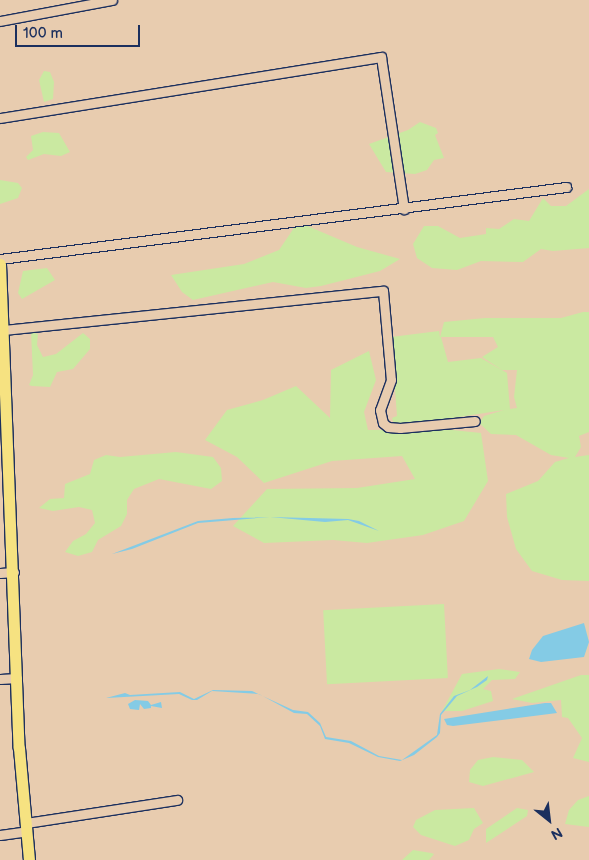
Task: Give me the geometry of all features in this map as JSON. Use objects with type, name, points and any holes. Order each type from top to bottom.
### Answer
[{"type":"main road","points":[[0,264],[2,375],[14,572],[17,678],[29,860]]},
{"type":"street","points":[[0,21],[112,0]]},
{"type":"street","points":[[0,118],[381,57],[404,209]]},
{"type":"street","points":[[0,259],[566,187]]},
{"type":"street","points":[[2,327],[383,291],[391,380],[380,410],[383,423],[388,427],[400,428],[475,421]]},
{"type":"street","points":[[0,573],[14,572]]},
{"type":"street","points":[[0,679],[17,678]]},
{"type":"street","points":[[0,835],[27,827],[177,800]]},
{"type":"green space","points":[[44,71],[50,72],[54,82],[53,99],[44,102],[39,80]]},
{"type":"green space","points":[[420,122],[436,128],[438,133],[435,135],[444,158],[434,160],[427,170],[415,174],[386,172],[369,144],[408,130]]},
{"type":"green space","points":[[43,132],[59,133],[70,152],[61,156],[44,154],[28,160],[26,157],[33,150],[31,136]]},
{"type":"green space","points":[[0,180],[18,183],[22,188],[18,198],[0,204]]},
{"type":"green space","points":[[589,189],[589,248],[553,251],[541,249],[523,262],[481,261],[457,270],[432,268],[417,258],[413,244],[424,226],[438,226],[460,238],[486,234],[486,228],[499,229],[514,219],[529,221],[543,198],[551,206],[566,206]]},
{"type":"green space","points":[[298,222],[357,247],[400,259],[380,271],[321,286],[306,288],[273,282],[193,300],[182,292],[171,275],[244,264],[279,250]]},
{"type":"green space","points":[[47,268],[55,280],[22,299],[18,293],[23,271]]},
{"type":"green space","points":[[589,312],[589,432],[579,436],[581,447],[575,457],[589,455],[589,581],[562,580],[532,571],[516,549],[507,517],[506,494],[538,481],[555,462],[569,458],[551,455],[516,435],[491,434],[479,423],[484,416],[504,410],[395,427],[392,418],[397,416],[391,337],[439,331],[440,337],[444,322],[485,318],[561,318]],"holes":[[[441,337],[493,337],[498,347],[482,357],[502,370],[517,370],[514,397],[517,408],[510,409],[507,373],[481,358],[448,362]]]},
{"type":"green space","points":[[31,332],[38,334],[37,345],[43,357],[56,354],[83,333],[90,339],[90,349],[73,369],[57,372],[50,387],[32,386],[29,385],[33,375]]},
{"type":"green space","points":[[369,351],[376,380],[364,412],[368,430],[443,429],[481,433],[488,481],[464,521],[423,535],[367,543],[333,540],[264,543],[233,526],[267,489],[357,488],[415,479],[402,456],[332,461],[264,483],[237,457],[205,440],[227,410],[263,400],[296,386],[330,418],[331,370]]},
{"type":"green space","points":[[176,452],[213,457],[221,468],[222,481],[211,489],[159,479],[134,489],[127,500],[127,514],[121,526],[98,540],[92,552],[78,556],[65,552],[73,541],[86,534],[95,523],[92,510],[79,507],[53,511],[39,508],[50,499],[64,498],[65,484],[90,474],[94,460],[106,455],[120,457]]},
{"type":"green space","points":[[444,604],[448,678],[327,684],[323,610]]},
{"type":"green space","points":[[499,669],[520,672],[515,679],[492,680],[483,689],[491,691],[493,701],[462,711],[442,711],[462,674]]},
{"type":"green space","points":[[581,675],[589,675],[589,762],[573,758],[582,738],[568,718],[562,717],[561,700],[532,703],[512,699]]},
{"type":"green space","points":[[493,757],[522,760],[534,772],[483,786],[469,782],[470,770],[478,760]]},
{"type":"green space","points":[[589,796],[589,827],[565,824],[569,810],[578,800]]},
{"type":"green space","points":[[474,808],[483,823],[474,829],[469,840],[455,846],[421,835],[413,827],[416,820],[435,810]]},
{"type":"green space","points":[[517,808],[528,810],[527,816],[486,843],[486,829]]},
{"type":"green space","points":[[413,850],[434,854],[429,860],[402,860]]},
{"type":"water","points":[[270,517],[348,519],[359,521],[379,531],[348,520],[325,522]]},
{"type":"water","points":[[270,517],[198,523],[132,549],[112,554],[198,521]]},
{"type":"water","points":[[584,623],[589,642],[584,657],[541,662],[529,659],[532,650],[543,636]]},
{"type":"water","points":[[488,676],[487,680],[477,687],[457,696],[441,715],[440,733],[437,737],[414,755],[400,761],[378,757],[349,743],[325,739],[320,726],[307,714],[294,713],[262,696],[293,710],[308,712],[320,723],[326,737],[351,741],[379,756],[402,760],[437,735],[440,714],[454,696],[470,690]]},
{"type":"water","points":[[213,690],[252,691],[258,694],[212,691],[197,700],[192,700],[179,694],[106,698],[125,693],[130,695],[180,692],[194,699]]},
{"type":"water","points":[[135,700],[148,701],[151,705],[161,702],[162,708],[151,706],[151,708],[144,709],[140,704],[139,710],[130,709],[128,704]]},
{"type":"water","points":[[551,703],[557,713],[453,726],[447,725],[444,719]]}]
